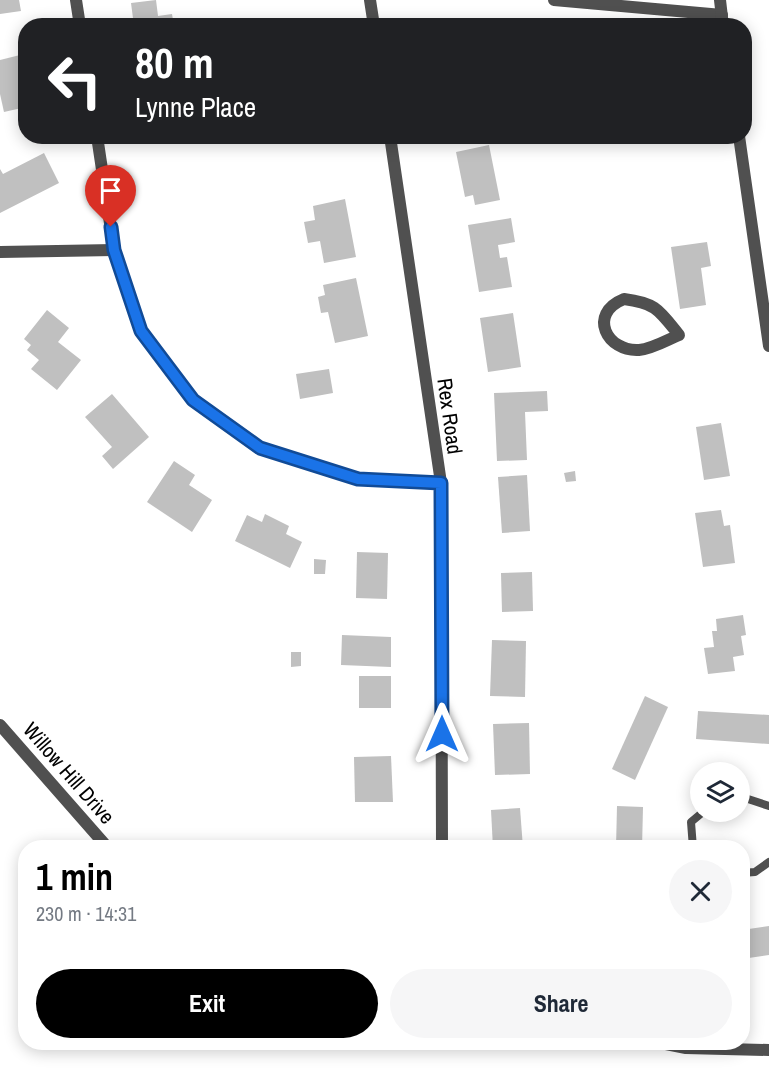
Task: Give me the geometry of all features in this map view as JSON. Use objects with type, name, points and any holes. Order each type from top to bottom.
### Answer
[{"type":"street","points":[[76,0],[79,18]]},
{"type":"street","points":[[370,0],[373,18]]},
{"type":"street","points":[[554,0],[706,18]]},
{"type":"street","points":[[720,0],[723,18]]},
{"type":"street","points":[[98,144],[114,250],[141,331],[193,400],[260,448],[358,479],[441,483]]},
{"type":"street","name":"Rex Road","points":[[391,144],[441,483],[442,840]]},
{"type":"street","points":[[740,144],[769,346]]},
{"type":"street","points":[[0,252],[114,250]]},
{"type":"street","points":[[624,299],[646,302],[662,314],[679,335],[663,342],[641,350],[622,348],[608,336],[603,321],[606,310],[624,299]]},
{"type":"street","name":"Willow Hill Drive","points":[[0,725],[101,840]]},
{"type":"street","points":[[750,1050],[769,1050]]},
{"type":"lane","points":[[750,800],[769,806]]},
{"type":"lane","points":[[691,822],[692,840]]},
{"type":"lane","points":[[750,872],[755,872],[769,862]]},
{"type":"building","points":[[0,0],[19,0],[21,11],[0,14]]},
{"type":"building","points":[[156,0],[158,16],[172,14],[173,18],[133,18],[131,3]]},
{"type":"building","points":[[18,56],[18,109],[4,112],[0,94],[0,60]]},
{"type":"building","points":[[489,145],[500,200],[475,205],[473,195],[465,197],[456,152]]},
{"type":"building","points":[[44,153],[59,183],[0,213],[0,169],[3,174]]},
{"type":"building","points":[[345,199],[356,257],[324,263],[320,241],[308,243],[304,222],[315,220],[313,206]]},
{"type":"building","points":[[511,218],[515,242],[498,245],[500,258],[507,257],[512,287],[479,292],[468,225]]},
{"type":"building","points":[[707,242],[711,266],[701,268],[706,305],[680,309],[671,247]]},
{"type":"building","points":[[356,278],[368,336],[335,343],[328,312],[321,313],[318,297],[325,295],[323,285]]},
{"type":"building","points":[[47,310],[69,328],[58,342],[81,360],[57,390],[31,369],[39,360],[27,350],[31,345],[24,339]]},
{"type":"building","points":[[513,313],[521,367],[488,372],[480,318]]},
{"type":"building","points":[[329,369],[333,393],[300,399],[296,374]]},
{"type":"building","points":[[547,391],[548,411],[525,412],[527,460],[497,461],[494,393]]},
{"type":"building","points":[[112,394],[149,437],[113,469],[102,456],[112,447],[85,417]]},
{"type":"building","points":[[721,423],[730,476],[704,480],[696,427]]},
{"type":"building","points":[[174,461],[195,475],[189,485],[212,500],[192,532],[147,502]]},
{"type":"building","points":[[575,471],[576,481],[566,482],[564,473]]},
{"type":"building","points":[[527,475],[530,531],[502,533],[498,477]]},
{"type":"building","points":[[721,510],[724,526],[730,525],[735,563],[703,567],[695,513]]},
{"type":"building","points":[[265,514],[289,526],[286,534],[302,542],[290,568],[235,541],[247,515],[262,522]]},
{"type":"building","points":[[357,552],[388,553],[387,599],[356,598]]},
{"type":"building","points":[[314,559],[326,560],[325,574],[314,574]]},
{"type":"building","points":[[532,572],[533,611],[502,612],[501,573]]},
{"type":"building","points":[[743,615],[746,635],[741,636],[744,655],[733,657],[735,671],[708,674],[704,648],[714,647],[712,631],[717,631],[716,619]]},
{"type":"building","points":[[342,635],[391,637],[391,667],[341,665]]},
{"type":"building","points":[[492,640],[526,641],[525,697],[490,696]]},
{"type":"building","points":[[291,652],[301,652],[301,666],[291,667]]},
{"type":"building","points":[[359,676],[391,676],[391,708],[359,708]]},
{"type":"building","points":[[645,696],[668,707],[635,780],[612,769]]},
{"type":"building","points":[[698,711],[769,715],[769,744],[696,739]]},
{"type":"building","points":[[529,723],[530,774],[495,775],[493,724]]},
{"type":"building","points":[[391,756],[393,802],[355,802],[354,757]]},
{"type":"building","points":[[617,806],[643,807],[642,840],[616,840]]},
{"type":"building","points":[[520,808],[522,840],[493,840],[491,810]]},
{"type":"building","points":[[769,926],[769,955],[750,958],[750,929]]},
{"type":"route","points":[[111,227],[114,250],[141,331],[193,400],[260,448],[358,479],[441,483],[442,734]]}]
